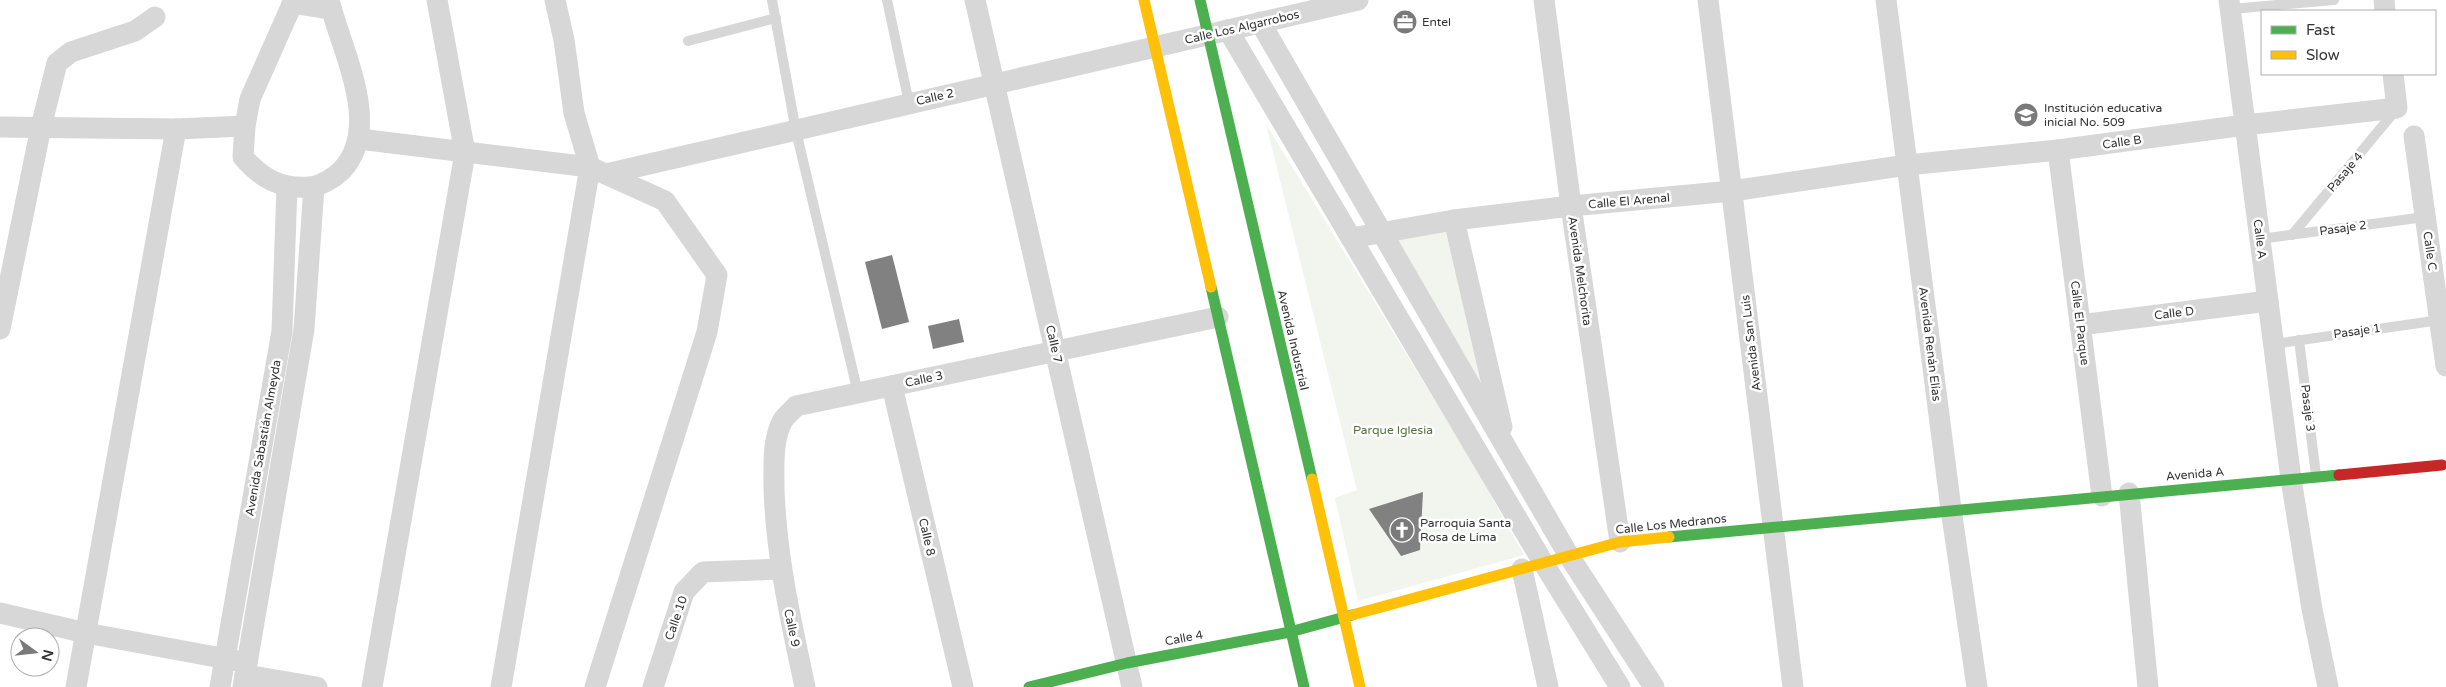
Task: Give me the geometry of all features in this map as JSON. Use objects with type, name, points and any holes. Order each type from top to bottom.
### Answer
[{"type":"street","points":[[372,687],[464,153],[437,0]]},
{"type":"street","points":[[501,687],[598,170],[574,113],[564,40],[555,0]]},
{"type":"street","name":"Calle 7","points":[[975,0],[1132,687]]},
{"type":"street","points":[[1144,0],[1304,687]]},
{"type":"street","name":"Avenida Industrial","points":[[1200,0],[1218,32],[1360,687]]},
{"type":"street","name":"Calle Los Algarrobos","points":[[1155,46],[1358,0]]},
{"type":"street","name":"Avenida Melchorita","points":[[1544,0],[1571,206],[1620,542]]},
{"type":"street","name":"Avenida San Luis","points":[[1708,0],[1793,687]]},
{"type":"street","name":"Avenida Renán Elías","points":[[1886,0],[1951,509],[1976,687]]},
{"type":"street","points":[[293,1],[330,5],[360,111],[359,139],[351,160],[336,176],[314,187],[287,186],[257,173],[243,156],[245,126],[250,99],[280,36],[293,1]]},
{"type":"street","name":"Calle A","points":[[2230,4],[2291,479],[2328,687]]},
{"type":"street","points":[[0,329],[57,63],[71,52],[135,31],[155,17]]},
{"type":"street","points":[[1260,22],[1569,556],[1654,687]]},
{"type":"street","points":[[1218,32],[1351,238],[1544,564],[1620,687]]},
{"type":"street","name":"Calle 2","points":[[598,170],[796,131],[1155,46]]},
{"type":"street","points":[[2393,75],[2397,108]]},
{"type":"street","name":"Calle B","points":[[1907,165],[2058,150],[2246,125],[2397,108]]},
{"type":"street","points":[[0,127],[176,129],[245,126]]},
{"type":"street","points":[[76,687],[176,129]]},
{"type":"street","name":"Calle C","points":[[2414,136],[2446,366]]},
{"type":"street","points":[[359,139],[598,170],[665,200],[717,275],[707,332],[595,687]]},
{"type":"street","name":"Calle El Parque","points":[[2058,150],[2102,496]]},
{"type":"street","name":"Calle El Arenal","points":[[1351,238],[1454,220],[1571,206],[1732,191],[1907,165]]},
{"type":"street","name":"Avenida Sabastián Almeyda","points":[[220,687],[282,331],[287,186]]},
{"type":"street","name":"Avenida Sabastián Almeyda","points":[[245,675],[304,329],[314,187]]},
{"type":"street","points":[[1454,220],[1507,448]]},
{"type":"street","name":"Calle D","points":[[2080,325],[2268,301]]},
{"type":"street","name":"Calle 3","points":[[781,568],[775,521],[774,464],[777,438],[783,420],[796,406],[1218,317]]},
{"type":"street","name":"Calle 8","points":[[892,386],[963,687]]},
{"type":"street","name":"Avenida A","points":[[1951,509],[2316,476],[2445,467]]},
{"type":"street","points":[[2129,493],[2148,687]]},
{"type":"street","name":"Calle Los Medranos","points":[[1344,618],[1620,542],[1951,509]]},
{"type":"street","name":"Calle 10","points":[[653,687],[684,592],[703,572],[781,568]]},
{"type":"street","name":"Calle 9","points":[[781,568],[805,687]]},
{"type":"street","points":[[1522,570],[1548,687]]},
{"type":"street","points":[[0,613],[86,633],[224,660],[245,675],[317,687]]},
{"type":"street","name":"Calle 4","points":[[1029,687],[1127,663],[1290,632],[1344,618]]},
{"type":"lane","points":[[772,0],[796,131],[858,393]]},
{"type":"lane","points":[[887,0],[909,103]]},
{"type":"lane","points":[[2230,4],[2334,0]]},
{"type":"lane","points":[[688,40],[776,18]]},
{"type":"lane","name":"Pasaje 4","points":[[2292,235],[2397,108]]},
{"type":"lane","name":"Pasaje 2","points":[[2260,239],[2425,217]]},
{"type":"lane","name":"Pasaje 1","points":[[2274,344],[2440,320]]},
{"type":"lane","name":"Pasaje 3","points":[[2299,340],[2316,476]]},
{"type":"green space","name":"Parque Iglesia","points":[[1266,124],[1471,460],[1524,555],[1358,601],[1335,498],[1357,490]],"holes":[[[1423,493],[1420,550],[1401,555],[1370,509]]]},
{"type":"green space","points":[[1444,226],[1493,415],[1391,237]]},
{"type":"building","points":[[892,255],[909,322],[882,329],[865,262]]},
{"type":"building","points":[[959,319],[964,342],[933,349],[928,326]]},
{"type":"building","name":"Parroquia Santa Rosa de Lima","points":[[1423,492],[1420,550],[1401,556],[1369,509]]},
{"type":"traffic: fast","points":[[1200,0],[1312,479]]},
{"type":"traffic: fast","points":[[1211,287],[1304,687]]},
{"type":"traffic: fast","points":[[1669,537],[2339,475]]},
{"type":"traffic: fast","points":[[1029,687],[1127,663],[1290,632],[1352,615]]},
{"type":"traffic: slow","points":[[1144,0],[1211,287]]},
{"type":"traffic: slow","points":[[1312,479],[1360,687]]},
{"type":"traffic: slow","points":[[1352,615],[1620,542],[1669,537]]},
{"type":"traffic: jam","points":[[2339,475],[2442,465]]},
{"type":"place","name":"Entel","points":[[1405,22]]},
{"type":"place","name":"Institución educativa inicial No. 509","points":[[2026,115]]},
{"type":"place","name":"Parroquia Santa Rosa de Lima","points":[[1402,530]]}]
